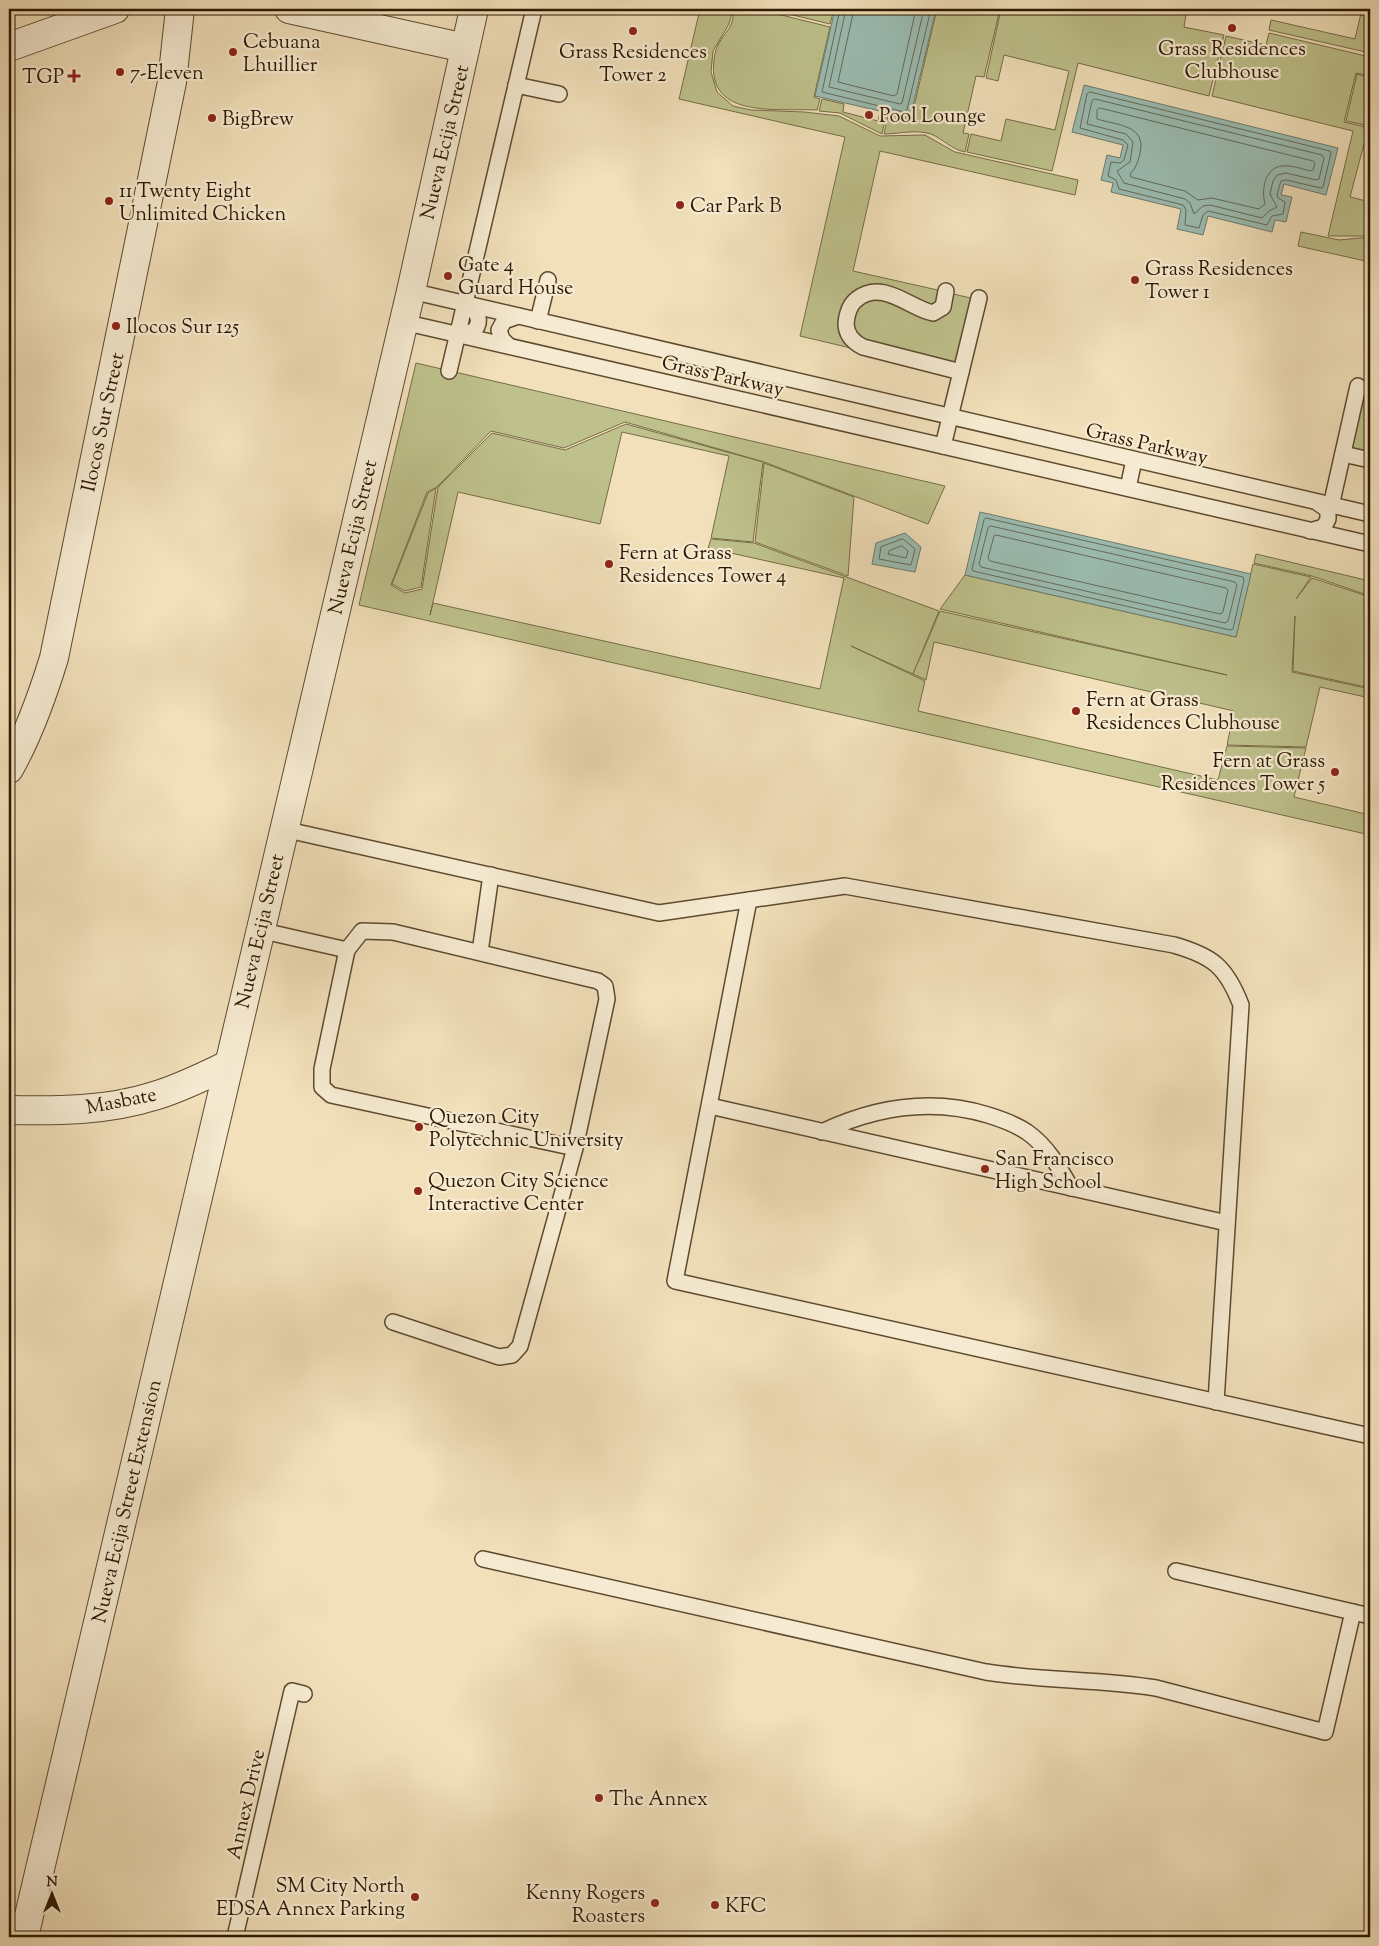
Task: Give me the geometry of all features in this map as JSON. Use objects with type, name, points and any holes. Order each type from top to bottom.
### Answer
[{"type":"street","points":[[9,47],[115,9]]},
{"type":"street","name":"Ilocos Sur Street","points":[[9,769],[23,745],[36,715],[54,658],[172,82],[180,9]]},
{"type":"street","points":[[289,9],[465,48]]},
{"type":"street","name":"Nueva Ecija Street","points":[[228,1065],[403,322],[474,9]]},
{"type":"street","name":"Masbate","points":[[9,1110],[77,1109],[116,1106],[154,1096],[228,1065]]},
{"type":"street","name":"Nueva Ecija Street Extension","points":[[24,1937],[228,1065]]},
{"type":"lane","points":[[449,370],[459,335],[534,9]]},
{"type":"lane","points":[[516,85],[559,94]]},
{"type":"lane","points":[[538,321],[548,280]]},
{"type":"lane","points":[[946,290],[943,307],[933,313],[917,308],[896,295],[882,292],[867,294],[852,305],[847,316],[846,327],[852,340],[862,347],[961,372]]},
{"type":"lane","name":"Grass Parkway","points":[[410,291],[1370,514]]},
{"type":"lane","points":[[927,442],[940,438],[945,430],[942,419],[943,415],[961,372],[978,298]]},
{"type":"lane","points":[[509,346],[502,339],[499,330],[504,321],[518,316]]},
{"type":"lane","name":"Grass Parkway","points":[[403,322],[1370,544]]},
{"type":"lane","points":[[1310,531],[1324,527],[1328,519],[1328,510],[1325,504],[1342,454],[1358,386]]},
{"type":"lane","points":[[943,415],[943,446]]},
{"type":"lane","points":[[959,449],[951,443],[950,429],[957,422],[967,421]]},
{"type":"lane","points":[[1342,454],[1370,460]]},
{"type":"lane","points":[[1128,488],[1134,460]]},
{"type":"lane","points":[[1342,538],[1334,531],[1332,522],[1337,513],[1350,509]]},
{"type":"lane","points":[[283,829],[658,913],[845,886],[1174,945],[1211,959],[1225,972],[1234,986],[1241,1005],[1216,1402]]},
{"type":"lane","points":[[480,952],[491,875]]},
{"type":"lane","points":[[749,900],[675,1282],[1370,1436]]},
{"type":"lane","points":[[260,930],[348,950]]},
{"type":"lane","points":[[393,1322],[498,1357],[512,1355],[520,1346],[575,1148],[607,999],[605,986],[598,981],[393,932],[362,931],[348,950],[322,1070],[322,1087],[331,1095],[575,1148]]},
{"type":"lane","points":[[710,1106],[1227,1223]]},
{"type":"lane","points":[[822,1132],[867,1113],[915,1106],[944,1107],[976,1112],[1004,1120],[1026,1131],[1046,1150],[1071,1188]]},
{"type":"lane","points":[[483,1559],[986,1672],[1012,1676],[1130,1684],[1156,1688],[1325,1732],[1353,1612]]},
{"type":"lane","points":[[1176,1571],[1370,1616]]},
{"type":"lane","name":"Annex Drive","points":[[235,1937],[292,1691],[304,1694]]},
{"type":"green space","points":[[700,9],[733,9],[729,24],[713,51],[711,72],[717,92],[733,106],[751,110],[804,112],[839,116],[880,136],[925,135],[955,152],[1078,180],[1075,195],[880,151],[853,271],[942,291],[934,309],[904,294],[852,298],[855,349],[800,336],[845,137],[679,99]]},
{"type":"green space","points":[[734,9],[757,9],[830,27],[814,97],[820,99],[817,110],[763,109],[745,106],[730,100],[720,90],[714,75],[715,54],[719,43],[731,25]]},
{"type":"green space","points":[[768,9],[834,9],[830,24]]},
{"type":"green space","points":[[937,9],[1000,9],[984,77],[976,76],[963,133],[969,134],[965,152],[955,149],[931,134],[913,132],[884,134],[888,115],[911,119]]},
{"type":"green space","points":[[1001,9],[1187,9],[1184,27],[1224,35],[1209,96],[1078,63],[1052,171],[967,152],[971,134],[1001,141],[1006,119],[1055,130],[1069,71],[1004,55],[998,81],[986,78]]},
{"type":"green space","points":[[1362,9],[1370,9],[1370,53],[1269,30],[1271,20],[1355,39]]},
{"type":"green space","points":[[1269,33],[1370,57],[1370,76],[1356,73],[1344,122],[1370,128],[1370,146],[1364,144],[1350,197],[1370,202],[1370,236],[1328,236],[1353,131],[1212,96],[1226,36],[1266,45]]},
{"type":"green space","points":[[1357,74],[1370,78],[1370,126],[1346,121]]},
{"type":"green space","points":[[822,99],[844,104],[843,112],[878,121],[880,112],[886,114],[882,134],[840,113],[819,111]]},
{"type":"green space","points":[[1301,232],[1339,240],[1370,237],[1370,262],[1298,246]]},
{"type":"green space","points":[[949,293],[975,299],[958,369],[866,345],[853,332],[854,310],[868,298],[890,298],[926,317]]},
{"type":"green space","points":[[416,363],[945,486],[928,524],[764,462],[625,422],[564,448],[491,431],[437,487],[427,492],[391,585],[405,593],[422,589],[438,487],[492,433],[565,450],[626,424],[763,462],[753,542],[711,538],[729,456],[622,432],[600,524],[458,492],[430,615],[433,603],[820,689],[844,578],[708,548],[711,539],[754,543],[939,611],[913,674],[851,646],[925,681],[918,711],[1218,780],[1227,746],[1306,748],[1294,797],[1370,815],[1370,835],[359,605]]},
{"type":"green space","points":[[1360,388],[1370,391],[1370,457],[1346,451]]},
{"type":"green space","points":[[764,463],[854,497],[848,576],[755,542]]},
{"type":"green space","points":[[436,488],[421,587],[405,591],[392,584],[428,493]]},
{"type":"green space","points":[[1256,554],[1370,581],[1370,596],[1312,576],[1254,563]]},
{"type":"green space","points":[[1253,564],[1311,577],[1296,599],[1312,578],[1370,597],[1370,688],[1293,671],[1295,616],[1292,672],[1370,689],[1370,698],[1320,687],[1306,747],[1227,745],[1234,711],[934,642],[926,680],[913,674],[940,611],[1227,675],[940,609],[965,575],[1236,637]]},
{"type":"water","points":[[835,9],[936,9],[910,118],[815,96]]},
{"type":"water","points":[[1084,85],[1338,148],[1326,195],[1284,184],[1281,195],[1292,197],[1286,222],[1275,220],[1272,232],[1208,216],[1203,235],[1177,229],[1181,209],[1111,192],[1113,183],[1101,180],[1107,155],[1120,158],[1123,145],[1072,132]]},
{"type":"water","points":[[980,512],[1251,574],[1236,637],[965,575]]},
{"type":"water","points":[[905,533],[921,547],[915,572],[872,564],[876,543]]},
{"type":"place","name":"Grass Residences Clubhouse","points":[[1232,28]]},
{"type":"place","name":"Grass Residences Tower 2","points":[[633,31]]},
{"type":"place","name":"Cebuana Lhuillier","points":[[233,52]]},
{"type":"place","name":"7-Eleven","points":[[120,72]]},
{"type":"place","name":"TGP","points":[[74,76]]},
{"type":"place","name":"Pool Lounge","points":[[869,115]]},
{"type":"place","name":"BigBrew","points":[[212,118]]},
{"type":"place","name":"11 Twenty Eight Unlimited Chicken","points":[[109,201]]},
{"type":"place","name":"Car Park B","points":[[680,205]]},
{"type":"place","name":"Gate 4 Guard House","points":[[448,276]]},
{"type":"place","name":"Grass Residences Tower 1","points":[[1135,280]]},
{"type":"place","name":"Ilocos Sur 125","points":[[116,326]]},
{"type":"place","name":"Fern at Grass Residences Tower 4","points":[[609,564]]},
{"type":"place","name":"Fern at Grass Residences Clubhouse","points":[[1076,711]]},
{"type":"place","name":"Fern at Grass Residences Tower 5","points":[[1335,772]]},
{"type":"place","name":"Quezon City Polytechnic University","points":[[419,1127]]},
{"type":"place","name":"San Francisco High School","points":[[985,1169]]},
{"type":"place","name":"Quezon City Science Interactive Center","points":[[418,1191]]},
{"type":"place","name":"The Annex","points":[[599,1798]]},
{"type":"place","name":"SM City North EDSA Annex Parking","points":[[415,1897]]},
{"type":"place","name":"Kenny Rogers Roasters","points":[[655,1903]]},
{"type":"place","name":"KFC","points":[[715,1905]]}]
